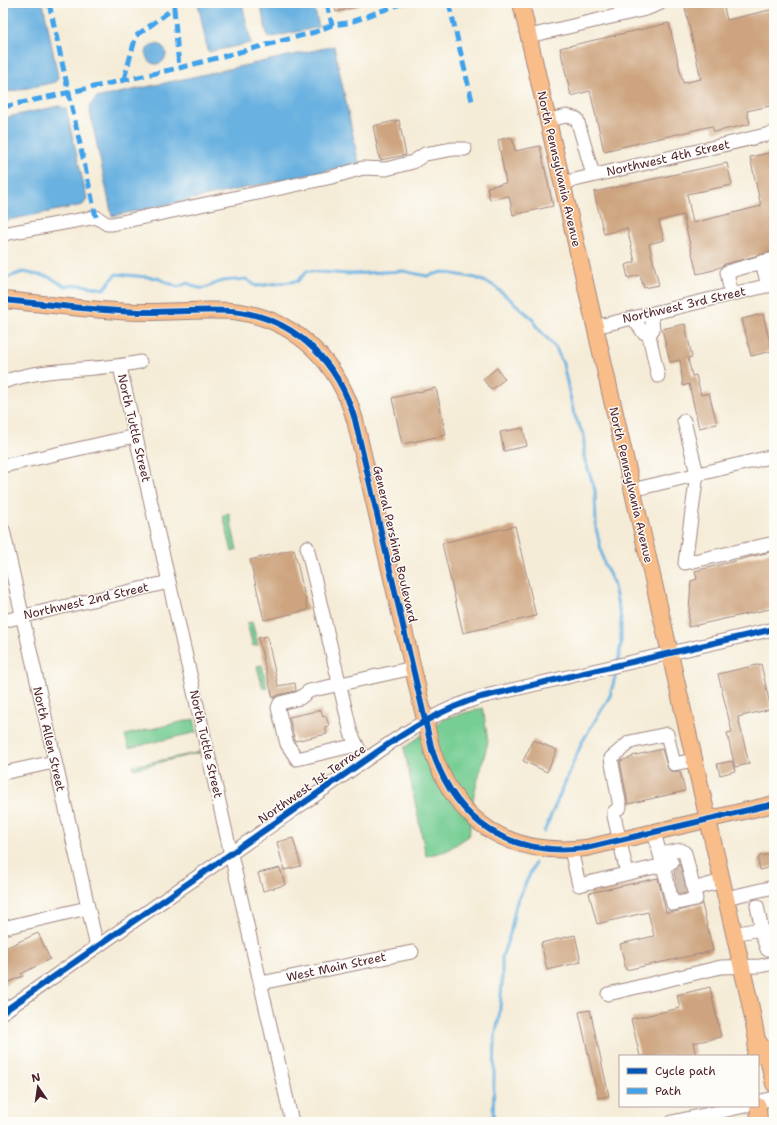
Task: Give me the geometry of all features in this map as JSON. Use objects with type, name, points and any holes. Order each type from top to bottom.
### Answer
[{"type":"main road","name":"North Pennsylvania Avenue","points":[[521,3],[726,898],[757,1040]]},
{"type":"main road","name":"General Pershing Boulevard","points":[[3,300],[136,312],[239,312],[268,320],[284,327],[313,347],[335,374],[350,403],[425,721],[438,769],[457,802],[469,815],[499,835],[512,841],[542,849],[571,850],[708,819]]},
{"type":"main road","points":[[708,819],[774,804]]},
{"type":"main road","points":[[755,1055],[757,1040]]},
{"type":"main road","points":[[757,1040],[767,1054],[774,1084]]},
{"type":"main road","points":[[758,1107],[759,1122]]},
{"type":"street","points":[[529,36],[646,9],[661,3]]},
{"type":"street","points":[[548,120],[567,116],[577,119],[593,175]]},
{"type":"street","name":"Northwest 4th Street","points":[[562,183],[774,134]]},
{"type":"street","points":[[3,234],[96,217],[112,224],[332,177],[363,168],[386,169],[413,162],[425,154],[465,149]]},
{"type":"street","points":[[731,294],[727,272],[768,261],[771,285]]},
{"type":"street","name":"Northwest 3rd Street","points":[[595,327],[771,285]]},
{"type":"street","points":[[651,314],[653,329],[649,335],[658,376]]},
{"type":"street","points":[[633,318],[643,332],[649,335]]},
{"type":"street","points":[[3,382],[20,376],[120,366],[140,362]]},
{"type":"street","name":"North Tuttle Street","points":[[120,366],[292,1122]]},
{"type":"street","points":[[684,421],[697,474],[685,563],[774,543]]},
{"type":"street","points":[[3,466],[135,436]]},
{"type":"street","points":[[632,490],[774,456]]},
{"type":"street","name":"North Allen Street","points":[[3,530],[54,762],[97,947]]},
{"type":"street","points":[[307,547],[351,733],[365,760]]},
{"type":"street","name":"Northwest 2nd Street","points":[[3,620],[169,582]]},
{"type":"street","name":"Northwest 1st Terrace","points":[[3,1012],[365,760],[425,721],[461,703],[599,669],[774,629]]},
{"type":"street","points":[[356,745],[297,759],[287,744],[278,708],[280,704],[300,698],[309,691],[413,668]]},
{"type":"street","points":[[627,873],[614,816],[614,812],[620,807],[611,758],[630,742],[667,734],[674,764],[694,760]]},
{"type":"street","points":[[3,773],[54,762]]},
{"type":"street","points":[[654,832],[678,874]]},
{"type":"street","points":[[571,850],[579,885],[627,873],[678,874],[722,882]]},
{"type":"street","points":[[726,898],[774,887]]},
{"type":"street","points":[[756,906],[767,949],[774,949]]},
{"type":"street","points":[[3,928],[87,908]]},
{"type":"street","points":[[734,934],[756,929],[762,930]]},
{"type":"street","name":"West Main Street","points":[[261,983],[412,952]]},
{"type":"street","points":[[608,994],[721,967],[760,966],[774,963]]},
{"type":"street","points":[[759,1102],[774,1098]]},
{"type":"street","points":[[672,1122],[740,1107]]},
{"type":"green space","points":[[229,514],[237,550],[232,552],[223,515]]},
{"type":"green space","points":[[252,622],[258,645],[253,646],[247,623]]},
{"type":"green space","points":[[262,665],[267,688],[263,689],[257,666]]},
{"type":"green space","points":[[483,708],[488,742],[474,794],[469,836],[446,851],[426,856],[404,748],[446,718]]},
{"type":"green space","points":[[194,719],[197,732],[129,748],[125,735]]},
{"type":"green space","points":[[201,752],[134,769],[133,766]]},
{"type":"water","points":[[3,3],[43,3],[58,77],[56,82],[3,93]]},
{"type":"water","points":[[198,3],[242,3],[251,43],[208,52]]},
{"type":"water","points":[[260,3],[313,3],[319,27],[268,38]]},
{"type":"water","points":[[156,44],[163,47],[166,54],[163,61],[156,64],[149,61],[146,54],[149,47]]},
{"type":"water","points":[[334,46],[359,164],[112,216],[89,107],[96,98]]},
{"type":"water","points":[[59,106],[66,109],[87,199],[83,205],[3,221],[3,118]]},
{"type":"building","points":[[334,3],[360,3],[360,6],[336,12]]},
{"type":"building","points":[[701,3],[723,3],[727,20],[774,9],[774,105],[747,111],[750,124],[714,132],[712,126],[604,151],[590,91],[571,96],[560,48],[669,23],[683,83],[701,79],[685,7]]},
{"type":"building","points":[[399,120],[406,155],[380,160],[373,126]]},
{"type":"building","points":[[512,137],[515,151],[540,146],[553,206],[513,215],[509,196],[490,200],[487,187],[506,183],[498,140]]},
{"type":"building","points":[[774,152],[774,251],[725,264],[714,270],[697,274],[683,215],[659,221],[664,240],[649,244],[659,285],[644,288],[640,275],[628,278],[625,265],[635,262],[627,228],[604,234],[594,192],[727,163],[732,185],[687,194],[693,223],[761,206],[750,157]]},
{"type":"building","points":[[763,314],[772,351],[751,356],[742,319]]},
{"type":"building","points":[[685,324],[692,357],[688,358],[692,376],[696,375],[701,395],[709,393],[717,424],[699,428],[689,384],[683,386],[680,360],[670,362],[662,329]]},
{"type":"building","points":[[497,368],[505,379],[491,390],[483,379]]},
{"type":"building","points":[[436,388],[446,435],[402,444],[392,398]]},
{"type":"building","points":[[523,428],[527,446],[504,451],[500,432]]},
{"type":"building","points":[[515,526],[536,616],[463,633],[442,543]]},
{"type":"building","points":[[294,549],[308,610],[264,620],[250,560]]},
{"type":"building","points":[[774,551],[774,608],[688,627],[691,581],[697,579],[695,571]]},
{"type":"building","points":[[267,636],[278,686],[295,683],[296,691],[278,695],[273,698],[258,638]]},
{"type":"building","points":[[761,664],[771,709],[738,717],[749,764],[735,767],[727,733],[732,732],[718,674]]},
{"type":"building","points":[[321,710],[323,717],[326,716],[329,726],[325,727],[327,734],[295,741],[289,717]]},
{"type":"building","points":[[533,740],[557,750],[547,772],[523,761]]},
{"type":"building","points":[[662,749],[668,769],[672,772],[680,771],[685,791],[628,804],[620,761],[633,757],[632,756]]},
{"type":"building","points":[[732,761],[735,771],[720,775],[717,764]]},
{"type":"building","points":[[293,838],[301,866],[284,870],[277,842]]},
{"type":"building","points":[[774,853],[774,866],[760,870],[758,860],[760,856]]},
{"type":"building","points":[[680,865],[686,893],[679,894],[674,871]]},
{"type":"building","points":[[280,868],[285,885],[263,891],[258,873]]},
{"type":"building","points":[[658,878],[666,912],[675,912],[702,904],[713,951],[626,970],[620,944],[654,936],[648,912],[597,924],[589,893]]},
{"type":"building","points":[[38,933],[50,959],[21,974],[23,976],[9,982],[3,988],[3,949]]},
{"type":"building","points":[[575,935],[581,962],[547,970],[541,943]]},
{"type":"building","points":[[710,987],[721,1037],[693,1043],[696,1055],[640,1055],[631,1019],[680,1008],[677,995]]},
{"type":"building","points":[[590,1010],[609,1096],[598,1098],[579,1012]]},
{"type":"waterway","points":[[3,279],[23,272],[49,277],[65,286],[82,285],[104,289],[116,274],[157,278],[178,287],[188,283],[198,288],[206,288],[223,281],[246,279],[256,286],[298,281],[307,271],[348,274],[403,271],[427,276],[443,272],[476,278],[493,285],[533,319],[536,326],[556,348],[563,364],[574,414],[584,436],[584,457],[595,490],[596,528],[604,563],[613,582],[621,619],[621,644],[618,662]]},
{"type":"waterway","points":[[544,832],[582,742],[610,696],[617,670]]},
{"type":"waterway","points":[[493,1122],[495,1036],[499,1018],[502,984],[502,957],[510,934],[516,904],[535,863]]},
{"type":"tunnel","points":[[675,875],[685,873]]},
{"type":"tunnel","points":[[677,887],[688,885]]},
{"type":"marked path","points":[[49,3],[96,217]]},
{"type":"marked path","points":[[124,79],[136,36],[174,8],[176,3]]},
{"type":"marked path","points":[[327,3],[332,25]]},
{"type":"marked path","points":[[3,107],[179,68],[315,32],[332,25],[348,23],[403,3]]},
{"type":"marked path","points":[[449,3],[473,105]]},
{"type":"marked path","points":[[174,8],[179,68]]},
{"type":"cycle path","points":[[3,300],[122,311],[151,312],[216,310],[240,312],[261,317],[280,325],[298,335],[313,348],[327,364],[338,381],[348,400],[355,420],[432,750],[442,776],[456,797],[471,815],[490,830],[510,840],[533,847],[559,849],[586,848],[774,804]]},
{"type":"cycle path","points":[[3,1012],[389,744],[414,728],[453,707],[481,697],[774,629]]}]
